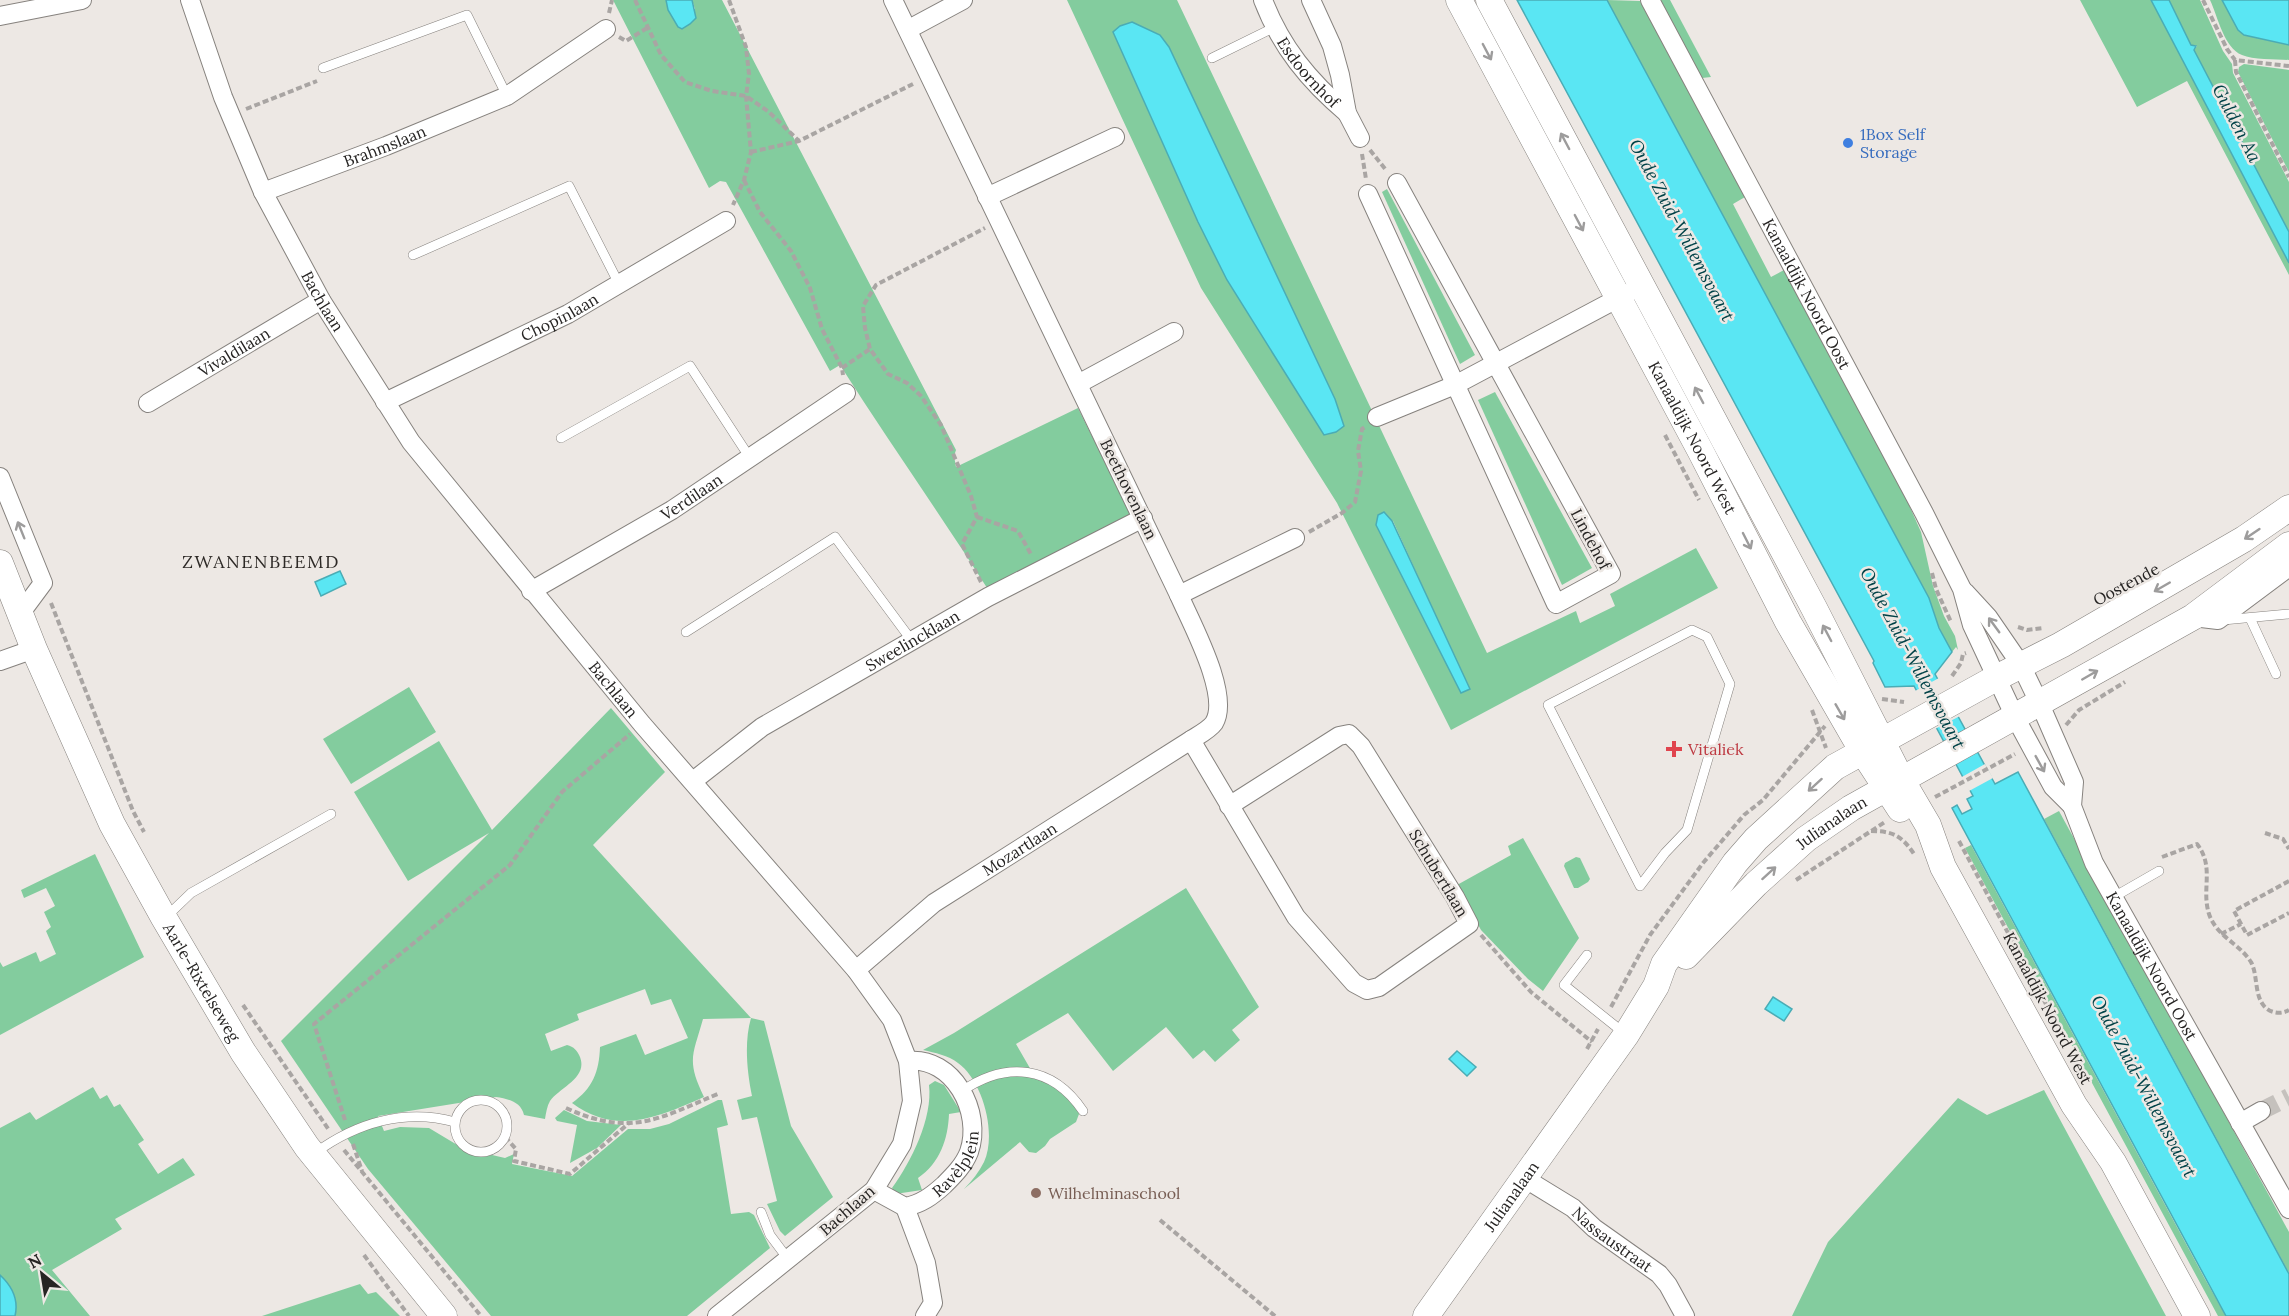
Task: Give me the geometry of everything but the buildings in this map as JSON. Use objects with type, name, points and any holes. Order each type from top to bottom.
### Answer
[{"type":"main road","name":"Kanaaldijk Noord West","points":[[1459,0],[1619,298],[1788,622],[1882,741]]},
{"type":"main road","name":"Kanaaldijk Noord West","points":[[1489,0],[1903,777],[1928,825],[1943,867],[2074,1105],[2113,1162],[2197,1316]]},
{"type":"main road","name":"Oostende","points":[[1996,678],[2061,645],[2244,539],[2289,508]]},
{"type":"main road","points":[[2039,704],[2205,619],[2289,545]]},
{"type":"main road","name":"Aarle-Rixtelseweg","points":[[0,563],[34,649],[111,824],[243,1052],[313,1154],[444,1316]]},
{"type":"main road","name":"Julianalaan","points":[[1426,1316],[1626,1035],[1656,986],[1664,964],[1734,863],[1756,839],[1835,766],[1882,741],[1919,708],[1952,702],[1996,678]]},
{"type":"main road","name":"Julianalaan","points":[[1656,986],[1673,973],[1692,948],[1756,884],[1806,839],[1851,808],[1903,777],[2039,704]]},
{"type":"street","points":[[0,16],[82,0]]},
{"type":"street","name":"Bachlaan","points":[[190,0],[231,116],[262,192],[321,300],[411,442],[642,724],[856,970],[892,1020],[908,1061],[912,1101],[902,1144],[874,1190],[717,1316]]},
{"type":"street","name":"Beethovenlaan","points":[[894,0],[1143,518],[1215,679],[1219,702],[1214,724],[1191,740]]},
{"type":"street","points":[[909,30],[963,0]]},
{"type":"street","name":"Esdoornhof","points":[[1263,0],[1293,58],[1322,92],[1347,113]]},
{"type":"street","name":"Kanaaldijk Noord Oost","points":[[1650,0],[1919,503],[1962,589],[1980,645],[2014,717],[2053,787],[2073,806]]},
{"type":"street","name":"Esdoornhof","points":[[1320,3],[1340,75],[1347,113],[1360,138]]},
{"type":"street","name":"Brahmslaan","points":[[262,192],[386,146],[507,96],[606,29]]},
{"type":"street","points":[[987,197],[1115,138]]},
{"type":"street","name":"Lindehof","points":[[1368,194],[1556,604],[1611,574],[1397,183]]},
{"type":"street","name":"Chopinlaan","points":[[385,402],[568,314],[726,221]]},
{"type":"street","points":[[1377,417],[1455,385],[1642,286]]},
{"type":"street","name":"Vivaldilaan","points":[[148,403],[321,300]]},
{"type":"street","points":[[1078,384],[1174,332]]},
{"type":"street","name":"Verdilaan","points":[[531,591],[672,510],[846,393]]},
{"type":"street","points":[[0,477],[43,583],[20,614]]},
{"type":"street","name":"Sweelincklaan","points":[[693,781],[762,727],[988,597],[1143,518]]},
{"type":"street","points":[[1179,595],[1295,538]]},
{"type":"street","points":[[2205,619],[2289,567]]},
{"type":"street","name":"Kanaaldijk Noord Oost","points":[[1962,589],[2001,634],[2021,666],[2074,782],[2073,806],[2094,863],[2289,1209]]},
{"type":"street","points":[[0,661],[34,649]]},
{"type":"street","name":"Schubertlaan","points":[[1191,740],[1229,806],[1296,917],[1353,983],[1367,990],[1379,987],[1469,924],[1455,897],[1361,746],[1349,734],[1339,736],[1229,806]]},
{"type":"street","name":"Mozartlaan","points":[[856,970],[934,903],[1191,740]]},
{"type":"street","name":"Ravèlplein","points":[[904,1207],[915,1205],[934,1193],[964,1162],[971,1143],[972,1128],[968,1102],[948,1074],[927,1061],[908,1061]]},
{"type":"street","points":[[2240,1123],[2261,1112]]},
{"type":"street","name":"Nassaustraat","points":[[1524,1178],[1573,1208],[1594,1228],[1659,1274],[1668,1285],[1685,1316]]},
{"type":"street","points":[[874,1190],[904,1207],[926,1263],[933,1303],[925,1316]]},
{"type":"lane","points":[[323,68],[467,15],[507,96]]},
{"type":"lane","name":"Esdoornhof","points":[[1212,58],[1275,27]]},
{"type":"lane","points":[[413,255],[569,186],[619,284]]},
{"type":"lane","points":[[561,438],[690,366],[750,458]]},
{"type":"lane","points":[[686,632],[835,537],[912,641]]},
{"type":"lane","points":[[2205,619],[2289,614]]},
{"type":"lane","points":[[2250,618],[2276,674]]},
{"type":"lane","points":[[1692,630],[1707,638],[1730,684],[1687,830],[1665,853],[1640,886],[1625,855],[1548,705],[1692,630]]},
{"type":"lane","points":[[164,918],[191,893],[331,814]]},
{"type":"lane","points":[[2112,898],[2158,871]]},
{"type":"lane","points":[[1587,955],[1564,985],[1626,1035]]},
{"type":"lane","points":[[962,1091],[992,1075],[1031,1073],[1059,1084],[1070,1092],[1083,1111]]},
{"type":"lane","points":[[474,1100],[491,1101],[504,1112],[507,1128],[505,1137],[492,1149],[474,1152],[459,1142],[455,1134],[454,1122],[460,1109],[467,1103],[474,1100]]},
{"type":"lane","points":[[313,1154],[349,1131],[380,1121],[415,1116],[454,1122]]},
{"type":"lane","points":[[761,1212],[770,1235],[788,1259]]},
{"type":"path","points":[[635,0],[661,55],[685,82],[712,91],[746,96],[769,112],[799,141]]},
{"type":"path","points":[[726,221],[744,180],[751,152],[746,96],[749,74],[746,46],[729,0]]},
{"type":"path","points":[[2203,0],[2227,49],[2235,60],[2236,72],[2289,177]]},
{"type":"path","points":[[2235,60],[2289,66]]},
{"type":"path","points":[[231,116],[322,79],[323,68]]},
{"type":"path","points":[[751,152],[799,141],[930,76]]},
{"type":"path","points":[[1360,138],[1397,183]]},
{"type":"path","points":[[1360,138],[1368,194]]},
{"type":"path","points":[[744,180],[760,212],[791,251],[810,288],[822,330],[842,369],[870,349]]},
{"type":"path","points":[[988,597],[962,544],[977,517],[971,496],[941,425],[921,396],[907,383],[888,374],[870,349],[863,306],[876,285],[999,221]]},
{"type":"path","points":[[1295,538],[1320,526],[1356,502],[1361,471],[1358,451],[1362,429],[1377,417]]},
{"type":"path","points":[[977,517],[1018,531],[1039,570]]},
{"type":"path","points":[[2001,634],[2014,626],[2027,630],[2039,630],[2049,624]]},
{"type":"path","points":[[1961,663],[1963,654],[1980,645]]},
{"type":"path","points":[[1882,741],[1886,699],[1919,708]]},
{"type":"path","points":[[481,1316],[437,1260],[363,1175],[314,1024],[510,865],[562,792],[642,724]]},
{"type":"path","points":[[1944,792],[2013,756]]},
{"type":"path","points":[[1903,777],[1941,804]]},
{"type":"path","name":"Kanaaldijk Noord West","points":[[1954,832],[2067,1042]]},
{"type":"path","points":[[2265,833],[2283,839],[2289,849]]},
{"type":"path","points":[[2154,861],[2197,844],[2206,858],[2208,911],[2213,925],[2250,961],[2255,972],[2259,996],[2264,1006],[2274,1012],[2285,1013],[2289,1010]]},
{"type":"path","points":[[2289,881],[2234,911],[2247,935],[2289,913]]},
{"type":"path","points":[[1469,924],[1482,935],[1532,992],[1595,1044],[1608,1059]]},
{"type":"path","points":[[2221,934],[2241,924]]},
{"type":"path","points":[[566,1108],[590,1119],[629,1124],[676,1113],[720,1093]]},
{"type":"path","points":[[505,1137],[516,1149],[514,1161],[570,1174],[629,1124]]},
{"type":"path","points":[[1160,1220],[1275,1316]]},
{"type":"green space","points":[[613,0],[666,0],[668,10],[695,9],[692,0],[722,0],[956,450],[954,456],[956,467],[1078,408],[1133,518],[991,594],[840,365],[830,371],[726,182],[720,181],[709,188]]},
{"type":"green space","points":[[1067,0],[1177,0],[1487,653],[1576,611],[1580,623],[1615,606],[1610,594],[1696,548],[1718,588],[1451,730],[1337,503],[1201,288]],"holes":[[[1113,32],[1169,47],[1335,399],[1324,434],[1227,280],[1198,222]],[[1378,515],[1393,521],[1469,689],[1461,692],[1376,525]]]},
{"type":"green space","points":[[1607,0],[1640,1],[1745,197],[1733,204],[1771,277],[1784,270],[1905,496],[1921,532],[1933,586],[1944,616],[1955,636],[1958,650],[1956,647],[1952,652],[1939,628],[1929,598]]},
{"type":"green space","points":[[1660,0],[1670,0],[1711,77],[1702,78]]},
{"type":"green space","points":[[2080,0],[2151,0],[2289,263],[2289,275],[2187,81],[2137,107]]},
{"type":"green space","points":[[2169,0],[2200,0],[2223,51],[2232,64],[2233,73],[2289,182],[2289,232],[2194,50],[2197,46],[2191,45]]},
{"type":"green space","points":[[2210,0],[2222,0],[2238,30],[2244,35],[2289,45],[2289,60],[2252,58],[2236,51],[2226,39]]},
{"type":"green space","points":[[2244,64],[2289,70],[2289,172],[2238,72],[2239,67]]},
{"type":"green space","points":[[1387,189],[1475,355],[1460,364],[1382,192]]},
{"type":"green space","points":[[1495,392],[1592,568],[1562,585],[1478,400]]},
{"type":"green space","points":[[409,687],[436,732],[351,784],[323,739]]},
{"type":"green space","points":[[611,708],[665,772],[593,845],[751,1018],[703,1019],[694,1050],[693,1066],[704,1097],[654,1116],[638,1120],[605,1119],[588,1113],[572,1103],[594,1079],[600,1047],[636,1034],[645,1055],[688,1038],[671,999],[651,1005],[645,989],[577,1014],[579,1020],[545,1034],[551,1051],[567,1045],[578,1052],[581,1064],[580,1071],[572,1082],[550,1101],[545,1119],[524,1115],[517,1104],[496,1097],[378,1116],[384,1131],[400,1127],[429,1128],[464,1149],[483,1157],[492,1155],[505,1158],[514,1154],[512,1164],[572,1176],[628,1129],[650,1129],[669,1124],[722,1100],[728,1125],[717,1128],[731,1214],[749,1212],[754,1215],[770,1248],[687,1316],[491,1316],[368,1169],[281,1041],[489,833],[408,881],[354,792],[439,741],[492,830]]},
{"type":"green space","points":[[2059,811],[2289,1232],[2289,1273],[2044,819]]},
{"type":"green space","points":[[1523,838],[1579,938],[1543,991],[1528,979],[1481,930],[1457,885],[1511,855],[1508,846]]},
{"type":"green space","points":[[1971,845],[2226,1316],[2218,1316],[1965,848]]},
{"type":"green space","points":[[95,854],[144,957],[0,1035],[0,962],[3,967],[36,952],[40,962],[56,954],[46,931],[51,927],[44,912],[55,906],[46,888],[24,898],[21,890]]},
{"type":"green space","points":[[1576,857],[1580,858],[1590,879],[1578,888],[1574,888],[1564,866]]},
{"type":"green space","points":[[1186,888],[1259,1007],[1232,1030],[1240,1040],[1215,1062],[1204,1050],[1193,1059],[1166,1027],[1113,1071],[1068,1013],[1016,1044],[1031,1070],[1057,1088],[1077,1107],[1079,1114],[1076,1122],[1050,1139],[1036,1153],[1029,1152],[1020,1142],[964,1189],[980,1169],[988,1150],[988,1123],[981,1095],[967,1071],[958,1063],[950,1058],[923,1050]]},
{"type":"green space","points":[[751,1018],[764,1021],[791,1126],[833,1197],[785,1236],[780,1231],[767,1204],[777,1201],[757,1117],[742,1120],[737,1100],[752,1096],[747,1057]]},
{"type":"green space","points":[[935,1081],[944,1085],[961,1112],[949,1114],[945,1141],[941,1150],[932,1165],[918,1178],[922,1190],[895,1194],[892,1188],[919,1139],[928,1111],[929,1085]]},
{"type":"green space","points":[[93,1087],[100,1099],[107,1095],[114,1107],[120,1104],[144,1140],[138,1144],[158,1174],[183,1158],[195,1175],[115,1219],[122,1229],[52,1270],[90,1316],[0,1316],[0,1128],[30,1112],[36,1120]]},
{"type":"green space","points":[[2044,1090],[2166,1316],[1792,1316],[1828,1242],[1958,1098],[1987,1115]]},
{"type":"green space","points":[[564,1110],[587,1121],[621,1125],[597,1148],[570,1163],[577,1125],[557,1121],[555,1118]]},
{"type":"green space","points":[[360,1284],[368,1294],[376,1292],[400,1316],[262,1316]]},
{"type":"water","points":[[666,0],[692,0],[696,18],[682,29],[678,27],[668,10]]},
{"type":"water","name":"Oude Zuid-Willemsvaart","points":[[1517,0],[1607,0],[1929,598],[1939,628],[1952,652],[1935,674],[1995,784],[2018,772],[2289,1274],[2289,1316],[2226,1316],[1952,808],[1957,805],[1962,814],[1972,809],[1967,799],[1973,796],[1914,686],[1885,687],[1874,661]]},
{"type":"water","points":[[2151,0],[2169,0],[2191,45],[2196,46],[2194,50],[2289,232],[2289,263]]},
{"type":"water","points":[[2222,0],[2289,0],[2289,45],[2244,35],[2238,30]]},
{"type":"water","points":[[1132,22],[1160,35],[1169,47],[1335,399],[1344,426],[1336,432],[1324,435],[1227,280],[1198,222],[1113,32],[1120,26]]},
{"type":"water","points":[[1384,512],[1392,521],[1470,689],[1461,693],[1376,525],[1378,515]]},
{"type":"water","points":[[340,571],[346,584],[321,596],[315,582]]},
{"type":"water","points":[[1773,997],[1792,1009],[1784,1021],[1765,1009]]},
{"type":"water","points":[[1457,1051],[1476,1067],[1467,1076],[1449,1059]]},
{"type":"water","points":[[0,1275],[14,1293],[15,1316],[0,1316]]},
{"type":"pier","points":[[1939,678],[1960,716],[1935,729],[1915,695],[1915,691]]},
{"type":"pier","points":[[1985,764],[1993,778],[1969,791],[1960,778]]},
{"type":"tunnel","points":[[2261,1111],[2289,1097]]},
{"type":"place","name":"1Box Self Storage","points":[[1848,143]]},
{"type":"place","name":"Vitaliek","points":[[1674,749]]},
{"type":"place","name":"Wilhelminaschool","points":[[1036,1193]]},
{"type":"district","name":"ZWANENBEEMD","points":[[261,561]]},
{"type":"water label","name":"Gulden Aa","points":[[2237,123]]}]
